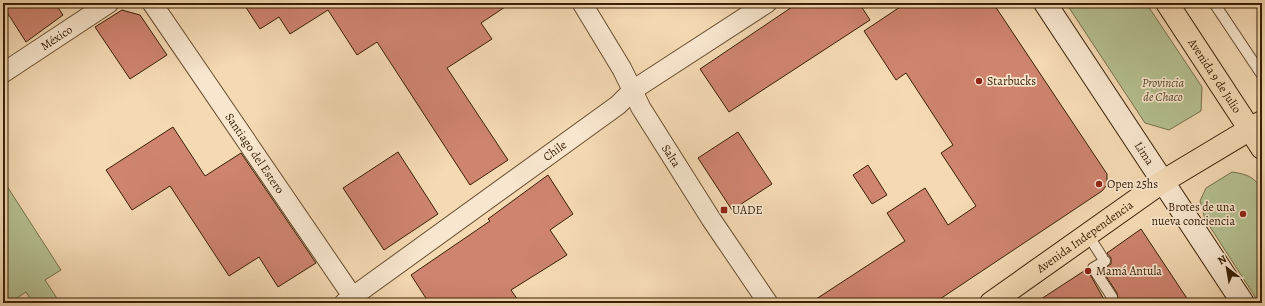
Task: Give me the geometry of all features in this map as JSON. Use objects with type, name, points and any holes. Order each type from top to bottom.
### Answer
[{"type":"main road","name":"Avenida 9 de Julio","points":[[1167,3],[1256,126],[1262,148]]},
{"type":"main road","name":"Avenida Independencia","points":[[991,303],[1162,182],[1256,126]]},
{"type":"street","name":"México","points":[[3,73],[110,3]]},
{"type":"street","name":"Santiago del Estero","points":[[152,3],[352,301]]},
{"type":"street","name":"Salta","points":[[582,3],[633,90],[641,108],[711,219],[768,303]]},
{"type":"street","name":"Chile","points":[[352,301],[618,105],[633,90],[768,3]]},
{"type":"street","name":"Lima","points":[[1045,3],[1243,303]]},
{"type":"lane","points":[[1214,3],[1262,76]]},
{"type":"lane","points":[[1088,234],[1103,259],[1093,268],[1112,297],[1113,303]]},
{"type":"green space","name":"Provincia de Chaco","points":[[1066,3],[1146,3],[1202,87],[1201,111],[1169,130],[1145,123]]},
{"type":"green space","points":[[1232,172],[1250,177],[1262,189],[1262,303],[1259,303],[1205,219],[1200,201],[1206,188]]},
{"type":"green space","points":[[3,180],[61,270],[45,280],[60,303],[33,303],[26,292],[9,303],[3,303]]},
{"type":"building","points":[[3,3],[55,3],[63,15],[26,42],[3,6]]},
{"type":"building","points":[[243,3],[511,3],[481,23],[492,39],[447,68],[508,160],[470,185],[377,42],[357,55],[328,10],[290,34],[279,17],[260,29]]},
{"type":"building","points":[[798,3],[859,3],[870,20],[729,112],[700,69]]},
{"type":"building","points":[[906,3],[993,3],[1107,174],[1107,185],[1102,191],[934,303],[810,303],[905,241],[887,213],[925,188],[948,225],[976,206],[941,153],[953,145],[906,73],[896,80],[864,31]]},
{"type":"building","points":[[122,10],[140,15],[167,55],[130,79],[95,27]]},
{"type":"building","points":[[173,127],[205,176],[241,153],[316,263],[278,287],[259,257],[229,276],[170,186],[132,210],[106,170]]},
{"type":"building","points":[[738,132],[772,184],[732,210],[698,158]]},
{"type":"building","points":[[398,152],[438,214],[384,250],[343,188]]},
{"type":"building","points":[[868,165],[887,195],[872,204],[853,175]]},
{"type":"building","points":[[548,175],[573,214],[550,230],[567,255],[511,290],[520,303],[429,303],[411,275],[490,221],[488,219]]},
{"type":"building","points":[[1141,229],[1190,303],[1119,303],[1117,293],[1102,270],[1111,264],[1111,258],[1107,253]]},
{"type":"building","points":[[1087,269],[1106,303],[1035,303]]},
{"type":"place","name":"Starbucks","points":[[979,81]]},
{"type":"place","name":"Open 25hs","points":[[1099,184]]},
{"type":"place","name":"UADE","points":[[724,210]]},
{"type":"place","name":"Brotes de una nueva conciencia","points":[[1243,214]]},
{"type":"place","name":"Mamá Antula","points":[[1088,271]]}]
